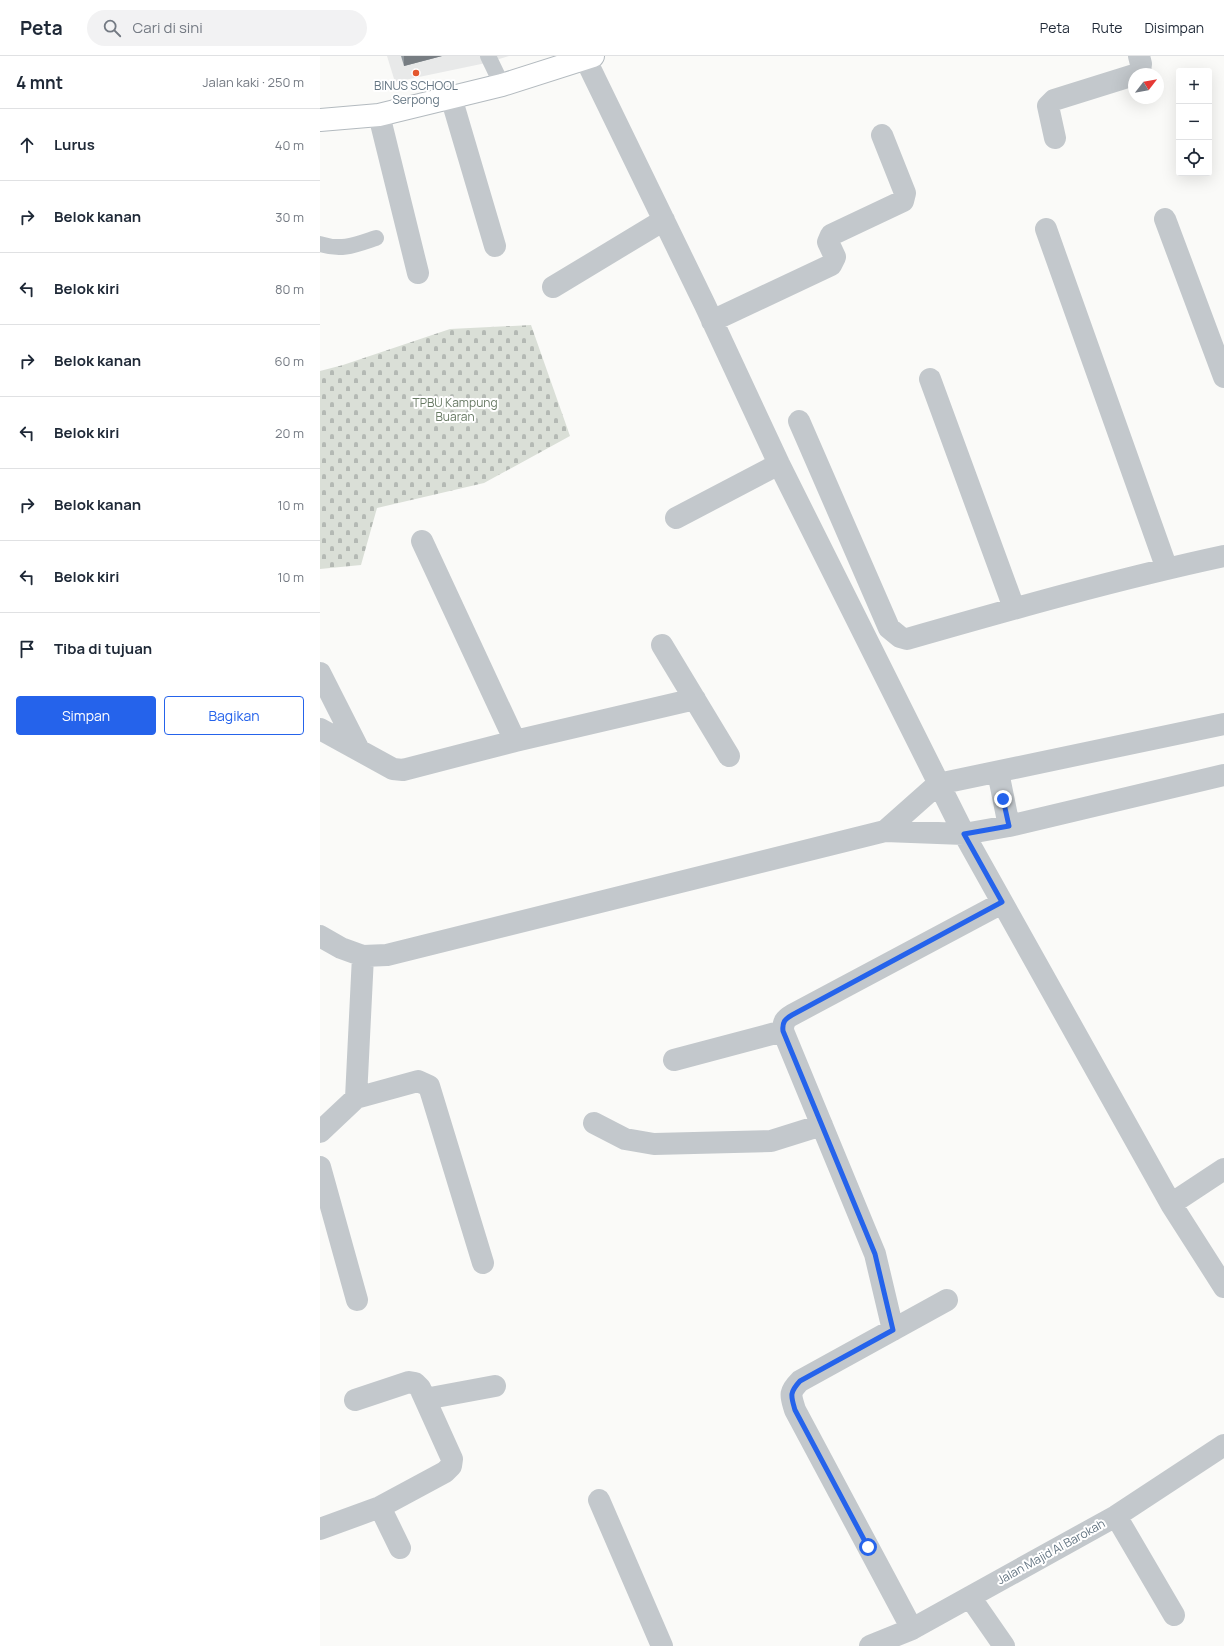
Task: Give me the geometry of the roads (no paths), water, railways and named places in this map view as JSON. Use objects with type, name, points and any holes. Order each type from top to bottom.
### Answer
[{"type":"street","points":[[1139,56],[1140,68]]},
{"type":"street","points":[[320,120],[378,115],[502,85],[589,57],[779,464],[938,784],[964,834],[1171,1204],[1224,1287]]},
{"type":"street","points":[[1055,138],[1048,106],[1054,100],[1128,77]]},
{"type":"street","points":[[451,97],[495,246]]},
{"type":"street","points":[[378,115],[418,273]]},
{"type":"street","points":[[712,321],[831,265],[835,257],[828,242],[831,235],[903,200],[905,193],[882,135]]},
{"type":"street","points":[[1165,219],[1224,377]]},
{"type":"street","points":[[553,287],[664,220]]},
{"type":"street","points":[[1046,229],[1167,568]]},
{"type":"street","points":[[930,379],[1014,608]]},
{"type":"street","points":[[799,421],[890,628],[894,633],[907,639],[1014,608],[1167,568],[1224,556]]},
{"type":"street","points":[[676,518],[779,464]]},
{"type":"street","points":[[422,541],[515,741]]},
{"type":"street","points":[[662,645],[730,756]]},
{"type":"street","points":[[320,673],[359,750]]},
{"type":"street","points":[[320,729],[393,769],[403,770],[515,741],[695,699]]},
{"type":"street","points":[[885,831],[938,784],[1224,724]]},
{"type":"street","points":[[998,772],[1009,826]]},
{"type":"street","points":[[320,936],[341,948],[363,956],[387,955],[885,831],[964,834],[1009,826],[1224,775]]},
{"type":"street","points":[[893,1330],[875,1254],[783,1031],[783,1024],[786,1019],[792,1015],[1002,902]]},
{"type":"street","points":[[356,1098],[363,956]]},
{"type":"street","points":[[674,1060],[783,1031]]},
{"type":"street","points":[[320,1132],[356,1098],[418,1081],[429,1086],[484,1262]]},
{"type":"street","points":[[594,1123],[625,1139],[654,1144],[771,1141],[822,1126]]},
{"type":"street","points":[[320,1168],[357,1300]]},
{"type":"street","points":[[1171,1204],[1224,1169]]},
{"type":"street","points":[[912,1629],[795,1410],[791,1396],[792,1389],[800,1381],[947,1300]]},
{"type":"street","points":[[320,1529],[380,1507],[445,1472],[451,1466],[452,1459],[420,1388],[415,1383],[409,1382],[355,1400]]},
{"type":"street","points":[[425,1399],[495,1386]]},
{"type":"street","name":"Jalan Majid Al Barokah","points":[[870,1646],[912,1629],[1116,1516],[1224,1444]]},
{"type":"street","points":[[600,1500],[662,1646]]},
{"type":"street","points":[[380,1507],[400,1548]]},
{"type":"street","points":[[1116,1516],[1174,1615]]},
{"type":"street","points":[[970,1597],[1004,1646]]},
{"type":"lane","points":[[488,56],[502,85]]},
{"type":"lane","points":[[320,244],[332,248],[349,247],[376,238]]},
{"type":"place","name":"BINUS SCHOOL Serpong","points":[[416,73]]},
{"type":"park label","name":"TPBU Kampung Buaran","points":[[455,410]]}]
